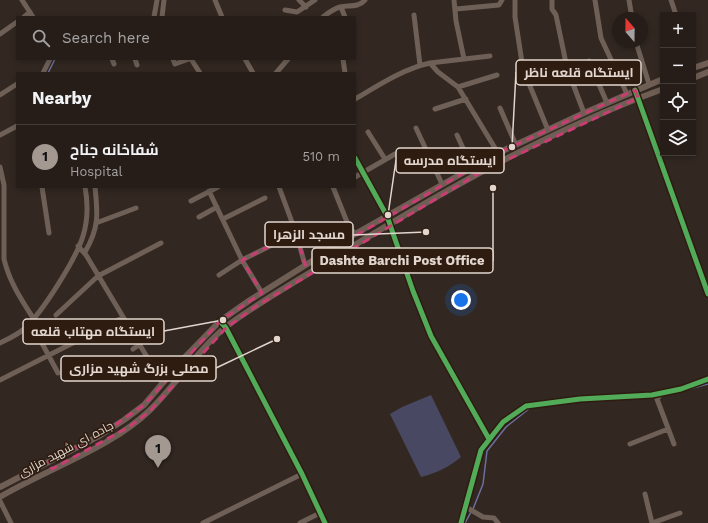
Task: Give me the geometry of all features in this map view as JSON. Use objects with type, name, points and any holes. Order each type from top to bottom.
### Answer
[{"type":"main road","points":[[696,66],[708,62]]},
{"type":"main road","points":[[696,77],[708,72]]},
{"type":"main road","name":"جاده ای شهید مزاری","points":[[0,487],[99,436],[124,420],[144,404],[162,382],[220,321],[355,234],[498,153],[635,90],[660,80]]},
{"type":"main road","name":"جاده ای شهید مزاری","points":[[0,497],[103,444],[129,427],[150,411],[190,364],[226,328],[255,307],[389,225],[502,161],[638,98],[660,90]]},
{"type":"main road","points":[[48,462],[52,469]]},
{"type":"street","points":[[22,0],[32,15]]},
{"type":"street","points":[[154,16],[157,0]]},
{"type":"street","points":[[162,16],[164,0]]},
{"type":"street","points":[[214,0],[222,16]]},
{"type":"street","points":[[299,0],[306,7]]},
{"type":"street","points":[[285,10],[297,12],[315,0]]},
{"type":"street","points":[[324,16],[332,10],[341,7],[359,5],[365,0]]},
{"type":"street","points":[[454,0],[456,21],[464,60]]},
{"type":"street","points":[[456,9],[499,5],[502,0]]},
{"type":"street","points":[[515,0],[515,17],[523,69],[548,130]]},
{"type":"street","points":[[552,0],[552,9],[556,15],[567,68],[584,113]]},
{"type":"street","points":[[595,0],[601,38],[627,94]]},
{"type":"street","points":[[629,0],[631,12]]},
{"type":"street","points":[[671,0],[675,12]]},
{"type":"street","points":[[341,7],[345,16]]},
{"type":"street","points":[[414,15],[420,65]]},
{"type":"street","points":[[0,34],[16,23]]},
{"type":"street","points":[[638,48],[649,84]]},
{"type":"street","points":[[356,98],[396,75],[420,65],[490,56]]},
{"type":"street","points":[[44,72],[50,60]]},
{"type":"street","points":[[173,60],[174,64],[187,60]]},
{"type":"street","points":[[191,60],[199,72]]},
{"type":"street","points":[[246,60],[252,72]]},
{"type":"street","points":[[277,72],[287,60]]},
{"type":"street","points":[[343,60],[345,72]]},
{"type":"street","points":[[589,61],[607,103]]},
{"type":"street","points":[[430,63],[438,72],[458,87],[498,153]]},
{"type":"street","points":[[458,87],[497,75]]},
{"type":"street","points":[[0,95],[16,85]]},
{"type":"street","points":[[635,90],[708,294]]},
{"type":"street","points":[[435,109],[466,98]]},
{"type":"street","points":[[500,108],[516,145]]},
{"type":"street","points":[[0,135],[16,127]]},
{"type":"street","points":[[416,128],[442,184]]},
{"type":"street","points":[[368,132],[384,160]]},
{"type":"street","points":[[457,135],[472,168]]},
{"type":"street","points":[[356,176],[395,154]]},
{"type":"street","points":[[356,160],[387,216],[389,225],[431,336],[489,440]]},
{"type":"street","points":[[0,167],[2,180],[4,259],[6,269],[17,293],[33,318]]},
{"type":"street","points":[[42,188],[49,233]]},
{"type":"street","points":[[0,343],[23,330],[42,308],[79,247],[86,222],[87,208],[85,188]]},
{"type":"street","points":[[84,252],[95,234],[95,188]]},
{"type":"street","points":[[191,201],[216,188]]},
{"type":"street","points":[[279,188],[296,233],[305,265]]},
{"type":"street","points":[[333,188],[349,227],[355,234]]},
{"type":"street","points":[[209,192],[242,260],[262,293]]},
{"type":"street","points":[[223,219],[265,198]]},
{"type":"street","points":[[199,217],[217,207]]},
{"type":"street","points":[[96,223],[136,208]]},
{"type":"street","points":[[219,275],[242,260],[296,233]]},
{"type":"street","points":[[56,315],[98,276],[161,243]]},
{"type":"street","points":[[79,247],[84,252],[122,318],[162,382]]},
{"type":"street","points":[[0,380],[122,318]]},
{"type":"street","points":[[220,321],[226,328],[326,523]]},
{"type":"street","points":[[37,334],[58,373]]},
{"type":"street","points":[[133,349],[139,345]]},
{"type":"street","points":[[461,523],[481,450],[503,422],[526,406],[580,399],[661,394],[708,379]]},
{"type":"street","points":[[661,394],[657,399],[674,444]]},
{"type":"street","points":[[630,444],[668,429]]},
{"type":"street","points":[[203,523],[302,474]]},
{"type":"street","points":[[645,494],[652,523],[680,513]]},
{"type":"street","points":[[0,501],[11,523]]},
{"type":"street","points":[[466,507],[477,514],[494,518],[498,523]]},
{"type":"street","points":[[300,523],[320,513]]},
{"type":"highlighted area","points":[[635,90],[638,98],[481,172],[255,307],[226,328],[150,411],[129,427],[52,469],[48,462],[99,436],[144,405],[220,321],[262,293],[242,260],[296,233],[305,265],[498,153]]},
{"type":"shaded area","points":[[431,395],[461,457],[452,464],[432,474],[421,477],[390,414],[402,407]]},
{"type":"waterway","points":[[48,72],[54,60]]},
{"type":"waterway","points":[[682,391],[708,384]]},
{"type":"waterway","points":[[631,399],[657,396]]},
{"type":"waterway","points":[[473,509],[483,484],[487,451],[506,427],[530,408]]},
{"type":"waterway","points":[[465,523],[471,512]]},
{"type":"cycle path","points":[[635,90],[708,294]]},
{"type":"cycle path","points":[[356,160],[387,216],[413,291],[431,336],[489,439]]},
{"type":"cycle path","points":[[220,321],[226,328],[302,474],[325,523]]},
{"type":"cycle path","points":[[461,523],[481,450],[503,422],[526,406],[580,399],[652,395],[681,389],[708,379]]},
{"type":"place","name":"ایستگاه قلعه ناظر","points":[[512,147]]},
{"type":"place","name":"Dashte Barchi Post Office","points":[[493,188]]},
{"type":"place","name":"ایستگاه مدرسه","points":[[388,215]]},
{"type":"place","name":"مسجد الزهرا","points":[[426,232]]},
{"type":"place","name":"ایستگاه مهتاب قلعه","points":[[223,320]]},
{"type":"place","name":"مصلی بزرگ شهید مزاری","points":[[277,339]]},
{"type":"place","name":"شفاخانه جناح","points":[[158,468]]}]
